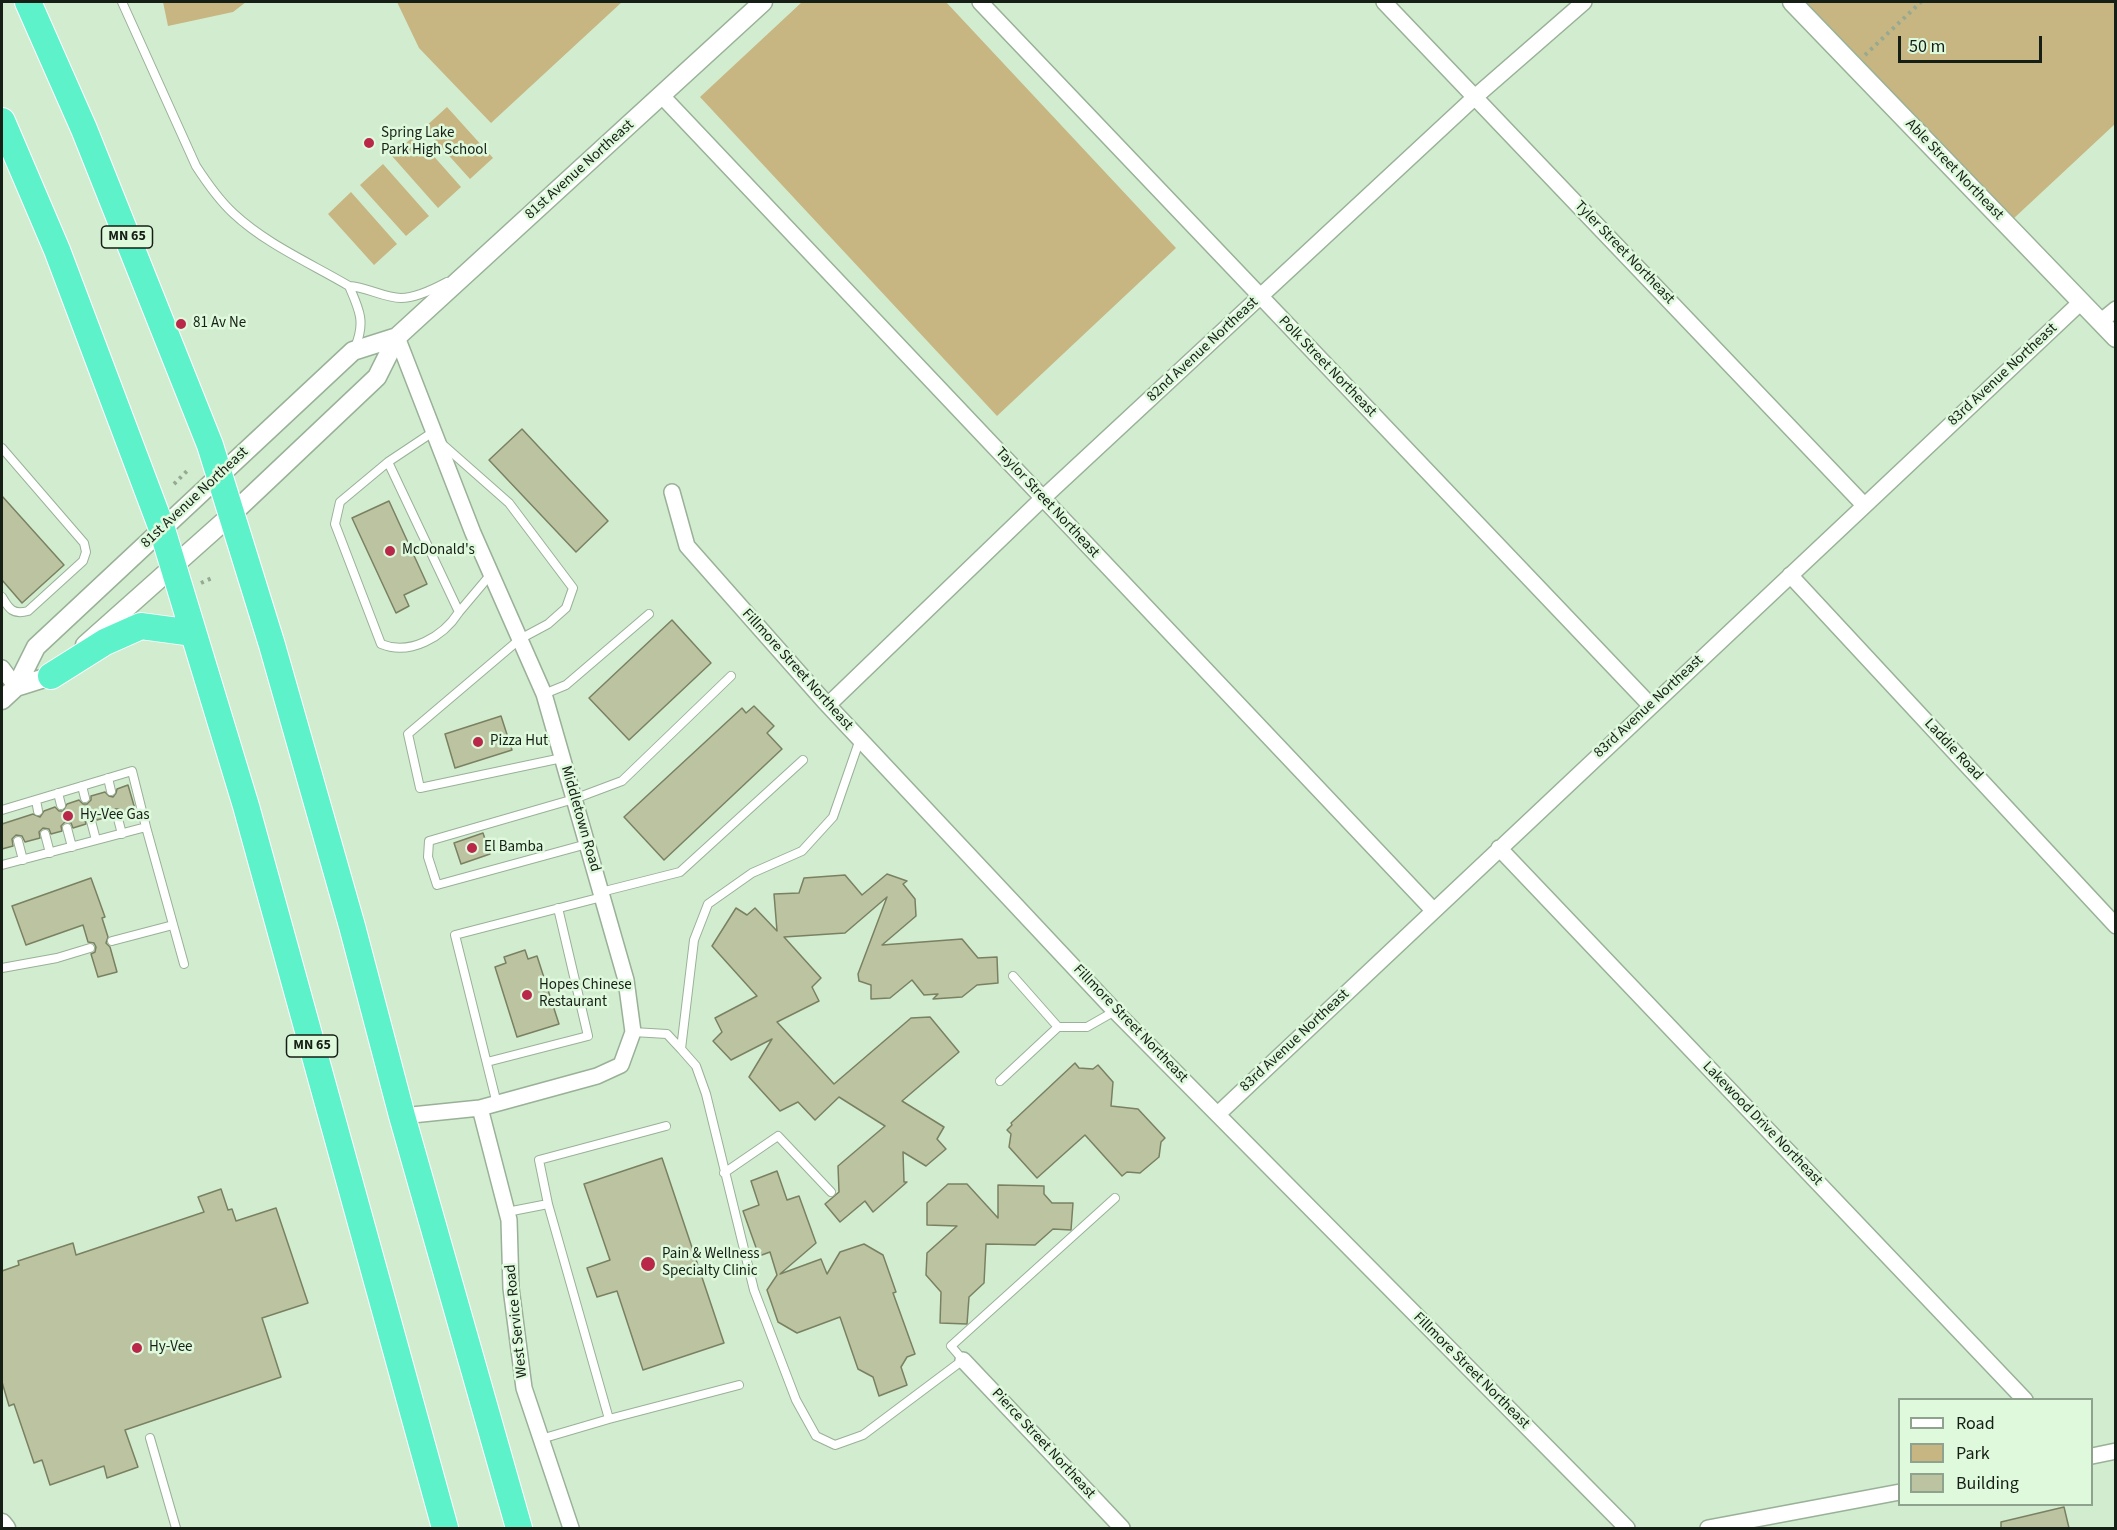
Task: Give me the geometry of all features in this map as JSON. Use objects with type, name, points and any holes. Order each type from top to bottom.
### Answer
[{"type":"highway","name":"MN 65","points":[[28,2],[84,129],[220,475],[272,645],[349,915],[402,1116],[519,1525]]},
{"type":"highway","name":"MN 65","points":[[2,121],[57,250],[162,529],[246,806],[445,1528]]},
{"type":"highway","points":[[51,676],[105,642],[141,626],[194,633]]},
{"type":"street","name":"81st Avenue Northeast","points":[[16,687],[51,676],[231,515],[377,377],[397,337],[763,2]]},
{"type":"street","name":"Polk Street Northeast","points":[[980,2],[1651,706]]},
{"type":"street","name":"Tyler Street Northeast","points":[[1384,2],[1864,505]]},
{"type":"street","name":"82nd Avenue Northeast","points":[[828,705],[1043,498],[1260,296],[1475,97],[1584,2]]},
{"type":"street","name":"Able Street Northeast","points":[[1792,2],[2115,338]]},
{"type":"street","name":"Taylor Street Northeast","points":[[662,96],[1433,910]]},
{"type":"street","name":"83rd Avenue Northeast","points":[[1218,1114],[2081,302]]},
{"type":"street","points":[[2100,322],[2115,309]]},
{"type":"street","name":"81st Avenue Northeast","points":[[2,700],[16,687],[36,647],[353,351],[397,337]]},
{"type":"street","name":"Middletown Road","points":[[397,337],[491,574],[544,694],[626,980],[633,1032],[621,1065],[597,1076],[480,1108],[402,1116]]},
{"type":"street","name":"Fillmore Street Northeast","points":[[672,492],[687,546],[828,705],[1115,1011],[1627,1528]]},
{"type":"street","name":"Laddie Road","points":[[1790,575],[2115,926]]},
{"type":"street","points":[[2,668],[16,687]]},
{"type":"street","name":"Lakewood Drive Northeast","points":[[1499,848],[2023,1398]]},
{"type":"street","name":"West Service Road","points":[[480,1108],[507,1212],[511,1288],[524,1388],[571,1528]]},
{"type":"street","name":"Pierce Street Northeast","points":[[963,1360],[1122,1528]]},
{"type":"street","points":[[2093,1456],[2115,1451]]},
{"type":"street","points":[[1708,1528],[1898,1492]]},
{"type":"street","points":[[2,1523],[6,1528]]},
{"type":"lane","points":[[122,2],[196,165],[210,188],[234,214],[260,234],[349,286],[363,287],[402,298],[417,295],[465,274]]},
{"type":"lane","points":[[349,286],[359,310],[362,326],[353,351]]},
{"type":"lane","points":[[491,574],[452,623],[427,642],[393,649],[381,644],[334,524],[340,502],[388,462],[434,435],[509,503],[573,588],[566,608],[548,624],[520,639],[408,734],[420,788],[562,758]]},
{"type":"lane","points":[[2,448],[84,543],[86,552],[83,561],[28,611],[19,614],[10,611],[2,597]]},
{"type":"lane","points":[[388,462],[459,612]]},
{"type":"lane","points":[[544,694],[566,685],[650,614]]},
{"type":"lane","points":[[587,844],[437,885],[428,857],[429,841],[574,799],[622,781],[731,676]]},
{"type":"lane","points":[[681,1049],[694,940],[708,904],[752,873],[802,852],[833,817],[860,739]]},
{"type":"lane","points":[[497,1104],[455,935],[680,872],[802,760]]},
{"type":"lane","points":[[12,818],[5,808],[132,771],[184,964]]},
{"type":"lane","points":[[108,778],[111,791]]},
{"type":"lane","points":[[82,786],[85,798]]},
{"type":"lane","points":[[58,793],[61,805]]},
{"type":"lane","points":[[36,800],[39,810]]},
{"type":"lane","points":[[117,815],[122,834]]},
{"type":"lane","points":[[91,821],[96,840]]},
{"type":"lane","points":[[2,866],[146,827]]},
{"type":"lane","points":[[67,828],[72,847]]},
{"type":"lane","points":[[45,834],[50,853]]},
{"type":"lane","points":[[18,841],[23,860]]},
{"type":"lane","points":[[487,1062],[588,1036],[558,908]]},
{"type":"lane","points":[[112,941],[173,925]]},
{"type":"lane","points":[[2,968],[57,958],[90,948]]},
{"type":"lane","points":[[1013,976],[1058,1027]]},
{"type":"lane","points":[[1000,1081],[1058,1027],[1087,1027],[1115,1011]]},
{"type":"lane","points":[[633,1032],[667,1034],[696,1066],[706,1094],[754,1290],[796,1400],[816,1436],[835,1445],[862,1435],[963,1360],[951,1346],[1114,1197]]},
{"type":"lane","points":[[609,1419],[548,1204],[539,1160],[666,1126]]},
{"type":"lane","points":[[724,1173],[778,1136],[831,1192]]},
{"type":"lane","points":[[507,1212],[548,1204]]},
{"type":"lane","points":[[541,1439],[739,1386]]},
{"type":"lane","points":[[150,1438],[176,1528]]},
{"type":"path","points":[[1854,66],[1921,2]]},
{"type":"path","points":[[174,484],[188,470]]},
{"type":"path","points":[[201,583],[214,577]]},
{"type":"green space","points":[[163,2],[246,2],[233,12],[168,26]]},
{"type":"green space","points":[[397,2],[622,2],[491,123],[419,48]]},
{"type":"green space","points":[[802,2],[946,2],[1176,248],[997,416],[700,97]]},
{"type":"green space","points":[[1803,2],[2115,2],[2115,124],[2012,220]]},
{"type":"green space","points":[[447,107],[493,158],[470,179],[424,128]]},
{"type":"green space","points":[[415,135],[461,187],[438,208],[392,156]]},
{"type":"green space","points":[[383,164],[429,216],[406,236],[360,185]]},
{"type":"green space","points":[[351,192],[397,244],[374,265],[328,214]]},
{"type":"building","points":[[522,429],[608,521],[576,552],[489,460]]},
{"type":"building","points":[[2,496],[64,565],[22,603],[2,580]]},
{"type":"building","name":"McDonald's","points":[[389,501],[427,584],[404,595],[409,606],[396,613],[352,518]]},
{"type":"building","points":[[672,620],[711,663],[629,740],[589,698]]},
{"type":"building","points":[[754,706],[774,726],[767,733],[782,749],[664,860],[624,817],[742,708],[746,713]]},
{"type":"building","name":"Pizza Hut","points":[[501,716],[512,750],[455,768],[445,734]]},
{"type":"building","name":"Hy-Vee Gas","points":[[128,785],[135,809],[122,813],[119,809],[115,809],[111,816],[97,820],[95,816],[89,815],[85,819],[86,824],[73,828],[71,823],[65,822],[61,826],[62,831],[51,834],[49,829],[43,828],[39,832],[40,838],[25,842],[22,836],[16,835],[12,839],[13,846],[2,849],[2,824],[33,814],[40,817],[44,811],[55,807],[63,811],[67,804],[79,800],[87,804],[91,796],[105,792],[113,797],[117,789]]},
{"type":"building","name":"El Bamba","points":[[483,833],[490,854],[461,864],[454,843]]},
{"type":"building","points":[[887,874],[907,881],[903,884],[915,899],[916,916],[882,945],[962,939],[978,958],[997,957],[998,983],[977,985],[962,997],[933,999],[938,994],[924,995],[912,980],[890,998],[871,999],[871,985],[859,981],[858,974],[887,897],[845,933],[784,937],[821,978],[812,987],[819,1001],[777,1022],[834,1084],[911,1018],[930,1017],[959,1052],[902,1101],[944,1127],[937,1139],[946,1149],[926,1166],[903,1152],[904,1182],[907,1182],[873,1212],[865,1201],[840,1222],[825,1204],[839,1192],[838,1166],[885,1126],[839,1097],[815,1120],[798,1102],[780,1111],[749,1077],[772,1039],[731,1060],[713,1041],[722,1032],[715,1018],[757,996],[712,946],[736,908],[747,915],[755,908],[777,931],[774,894],[799,893],[804,878],[845,875],[862,895]]},
{"type":"building","points":[[91,878],[105,917],[102,918],[108,937],[106,943],[110,947],[117,972],[98,977],[91,954],[95,952],[96,947],[94,943],[88,942],[83,925],[26,945],[12,906]]},
{"type":"building","name":"Hopes Chinese Restaurant","points":[[525,950],[528,959],[537,956],[559,1024],[517,1037],[495,967],[506,963],[504,957]]},
{"type":"building","points":[[1075,1063],[1079,1068],[1093,1069],[1098,1065],[1113,1082],[1111,1106],[1138,1109],[1165,1138],[1161,1142],[1159,1157],[1140,1173],[1127,1172],[1122,1176],[1085,1135],[1037,1178],[1009,1147],[1011,1134],[1007,1130],[1012,1125],[1011,1123]]},
{"type":"building","name":"Pain & Wellness Specialty Clinic","points":[[662,1158],[724,1343],[643,1370],[617,1291],[597,1297],[587,1268],[610,1260],[584,1184]]},
{"type":"building","points":[[777,1171],[787,1200],[799,1196],[816,1243],[780,1274],[821,1259],[827,1274],[840,1252],[864,1244],[883,1255],[896,1292],[893,1293],[915,1354],[907,1357],[901,1367],[907,1385],[879,1396],[873,1377],[858,1369],[840,1317],[797,1333],[778,1322],[767,1290],[777,1275],[770,1252],[759,1256],[743,1211],[759,1205],[751,1181]]},
{"type":"building","points":[[948,1184],[967,1184],[998,1218],[998,1185],[1044,1186],[1044,1194],[1052,1203],[1073,1203],[1071,1230],[1053,1229],[1035,1245],[986,1244],[984,1283],[969,1297],[967,1324],[940,1323],[941,1292],[926,1275],[927,1253],[957,1226],[927,1225],[927,1203]]},
{"type":"building","name":"Hy-Vee","points":[[221,1189],[228,1210],[232,1209],[236,1221],[276,1208],[308,1303],[262,1318],[281,1377],[125,1430],[138,1467],[107,1478],[104,1466],[50,1485],[42,1460],[34,1463],[14,1404],[9,1406],[2,1382],[2,1271],[19,1265],[18,1261],[73,1243],[76,1255],[204,1212],[198,1197]]},
{"type":"building","points":[[2064,1507],[2069,1528],[2001,1528],[2001,1522]]},
{"type":"place","name":"Spring Lake Park High School","points":[[369,143]]},
{"type":"place","name":"81 Av Ne","points":[[181,324]]},
{"type":"place","name":"McDonald's","points":[[390,551]]},
{"type":"place","name":"Pizza Hut","points":[[478,742]]},
{"type":"place","name":"Hy-Vee Gas","points":[[68,816]]},
{"type":"place","name":"El Bamba","points":[[472,848]]},
{"type":"place","name":"Hopes Chinese Restaurant","points":[[527,995]]},
{"type":"place","name":"Pain & Wellness Specialty Clinic","points":[[648,1264]]},
{"type":"place","name":"Hy-Vee","points":[[137,1348]]}]
